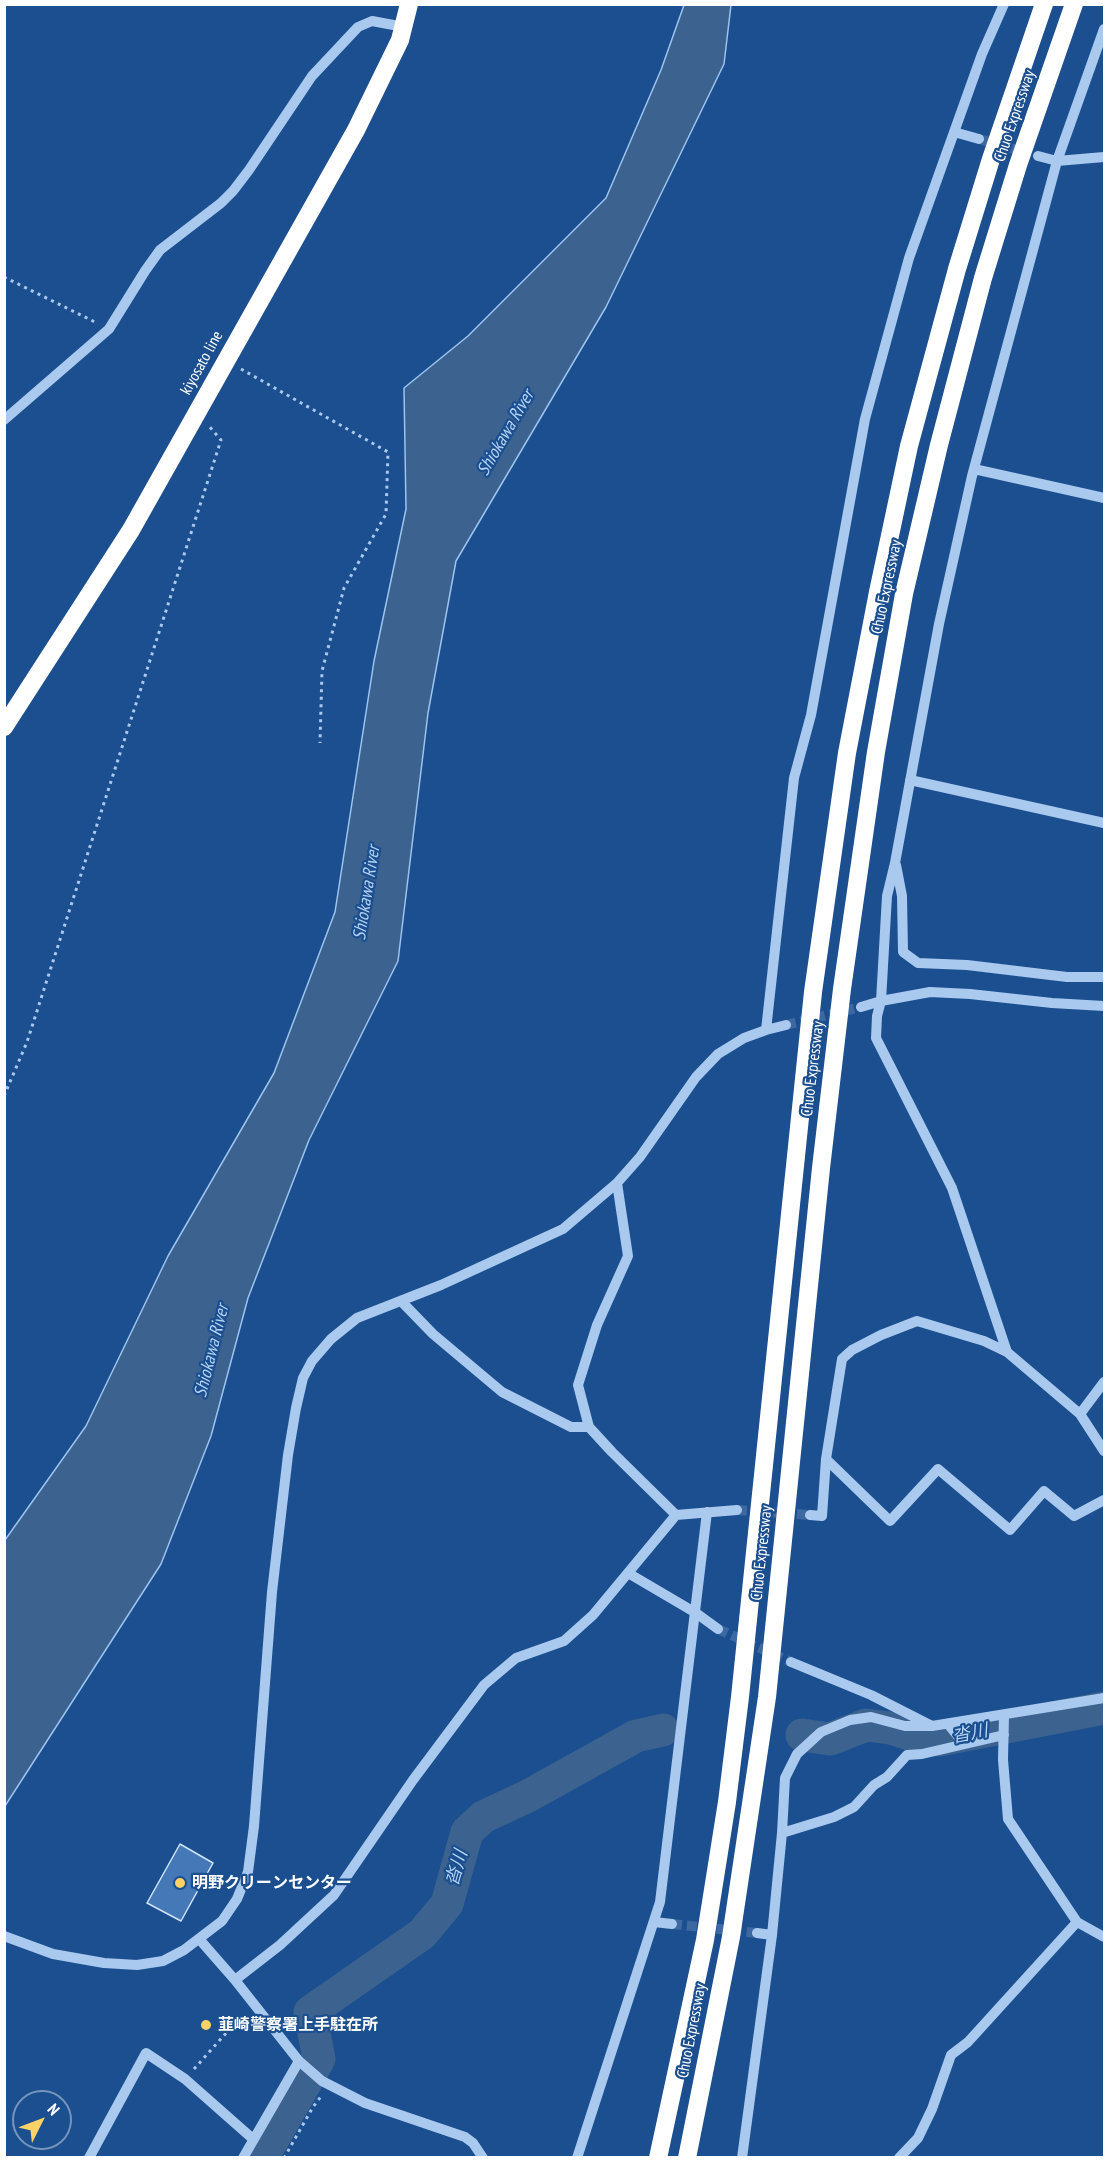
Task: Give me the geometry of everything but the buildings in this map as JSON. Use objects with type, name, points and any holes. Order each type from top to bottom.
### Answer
[{"type":"highway","name":"kiyosato line","points":[[4,727],[130,530],[356,130],[400,40],[409,4]]},
{"type":"highway","name":"Chuo Expressway","points":[[658,2157],[705,1940],[741,1697],[813,992],[847,753],[909,447],[974,214],[1044,4]]},
{"type":"highway","name":"Chuo Expressway","points":[[687,2157],[731,1937],[767,1697],[821,1168],[842,989],[876,752],[904,594],[939,445],[983,278],[1018,165],[1074,4]]},
{"type":"street","points":[[766,1030],[794,778],[811,715],[865,419],[909,258],[982,54],[1005,4]]},
{"type":"street","points":[[4,420],[109,329],[160,250],[233,191],[312,76],[358,27],[372,21],[404,27]]},
{"type":"street","points":[[1007,1352],[952,1188],[876,1038],[877,1016],[881,1001],[887,896],[939,624],[974,469],[1057,161],[1104,29]]},
{"type":"street","points":[[954,132],[979,139]]},
{"type":"street","points":[[1038,156],[1057,161],[1104,157]]},
{"type":"street","points":[[974,469],[1104,498]]},
{"type":"street","points":[[910,780],[1104,823]]},
{"type":"street","points":[[895,863],[902,896],[903,952],[918,963],[967,965],[1067,977],[1104,977]]},
{"type":"street","points":[[861,1007],[930,992],[1104,1006]]},
{"type":"street","points":[[4,1936],[53,1954],[104,1963],[138,1965],[163,1961],[200,1940],[222,1921],[237,1899],[248,1872],[254,1826],[272,1593],[288,1455],[303,1378],[312,1360],[357,1318],[441,1285],[562,1229],[617,1183],[657,1135],[696,1077],[718,1054],[744,1038],[786,1025]]},
{"type":"street","points":[[617,1183],[628,1256],[597,1325],[578,1385],[589,1427],[676,1515]]},
{"type":"street","points":[[401,1301],[433,1334],[502,1392],[571,1427],[589,1427]]},
{"type":"street","points":[[810,1515],[822,1516],[826,1459],[842,1359],[852,1350],[881,1335],[917,1321],[984,1341],[1007,1352],[1080,1413],[1104,1451]]},
{"type":"street","points":[[1080,1413],[1104,1382]]},
{"type":"street","points":[[826,1459],[890,1521],[938,1469],[1010,1530],[1044,1491],[1074,1516],[1104,1500]]},
{"type":"street","points":[[235,1980],[280,1945],[334,1895],[413,1780],[484,1685],[516,1658],[564,1641],[593,1615],[676,1515],[737,1510]]},
{"type":"street","points":[[577,2157],[660,1902],[707,1512]]},
{"type":"street","points":[[628,1573],[696,1613],[718,1629]]},
{"type":"street","points":[[791,1662],[871,1695],[932,1726]]},
{"type":"street","points":[[742,2157],[772,1935],[785,1778],[797,1754],[821,1732],[850,1720],[871,1717],[905,1726],[932,1726],[1104,1698]]},
{"type":"street","points":[[1004,1716],[1008,1819],[1077,1922],[1104,1937]]},
{"type":"street","points":[[948,1724],[964,1744]]},
{"type":"street","points":[[782,1833],[834,1817],[854,1807],[907,1755],[922,1754],[1004,1735]]},
{"type":"street","points":[[654,1922],[672,1924]]},
{"type":"street","points":[[900,2157],[918,2138],[932,2109],[951,2055],[968,2042],[1077,1922]]},
{"type":"street","points":[[757,1933],[772,1935]]},
{"type":"street","points":[[200,1940],[301,2063],[326,2083],[365,2103],[465,2137],[473,2143],[483,2157]]},
{"type":"street","points":[[88,2157],[146,2053],[185,2079],[253,2139]]},
{"type":"street","points":[[243,2157],[301,2063]]},
{"type":"path","points":[[4,277],[109,329]]},
{"type":"path","points":[[226,360],[388,452],[386,514],[344,588],[322,671],[320,743]]},
{"type":"path","points":[[4,1095],[27,1042],[222,440],[197,412]]},
{"type":"path","points":[[185,2079],[253,2003]]},
{"type":"path","points":[[284,2157],[326,2083]]},
{"type":"water","name":"Shiokawa River","points":[[684,5],[731,5],[724,64],[606,307],[456,561],[428,713],[398,961],[309,1140],[248,1298],[211,1436],[161,1564],[5,1806],[5,1540],[86,1426],[168,1256],[274,1073],[335,912],[374,661],[406,509],[404,388],[468,336],[606,198],[661,70]]},
{"type":"waterway","name":"沓川","points":[[802,1735],[830,1739],[866,1725],[890,1728],[939,1740],[1104,1708]]},
{"type":"waterway","name":"沓川","points":[[262,2158],[319,2059],[310,2012],[422,1934],[447,1904],[467,1832],[483,1817],[528,1796],[636,1736],[663,1730]]},
{"type":"tunnel","points":[[979,139],[1027,153]]},
{"type":"tunnel","points":[[786,1025],[861,1007]]},
{"type":"tunnel","points":[[737,1510],[810,1515]]},
{"type":"tunnel","points":[[718,1629],[791,1662]]},
{"type":"tunnel","points":[[672,1924],[757,1933]]},
{"type":"place","name":"明野クリーンセンター","points":[[180,1883]]},
{"type":"place","name":"韮崎警察署上手駐在所","points":[[206,2025]]}]
